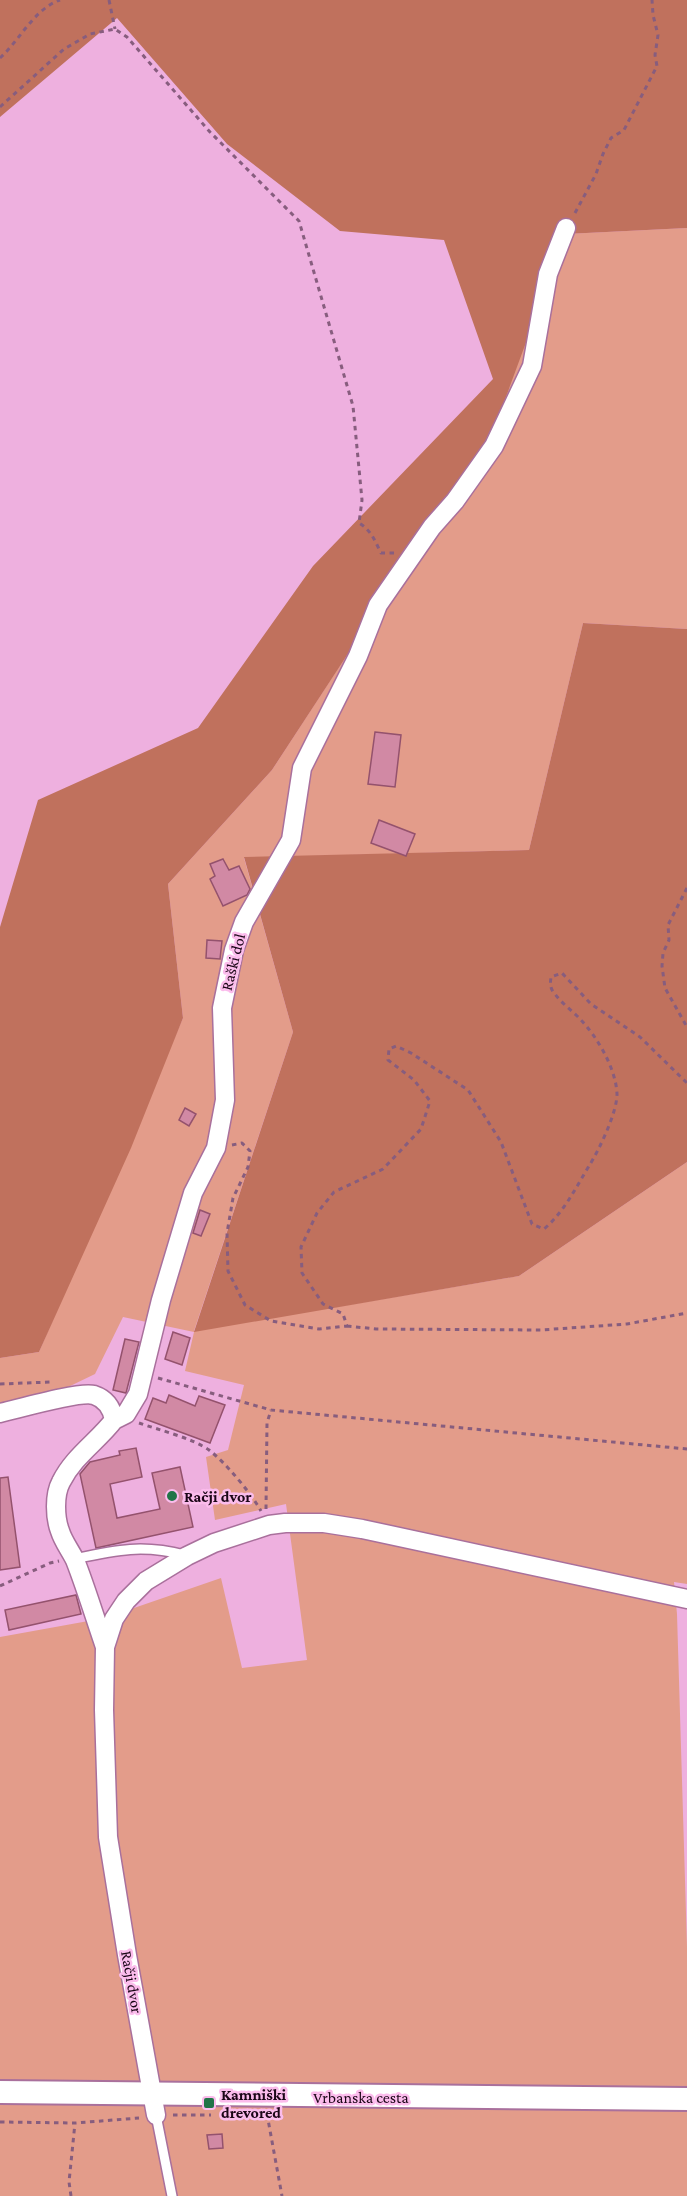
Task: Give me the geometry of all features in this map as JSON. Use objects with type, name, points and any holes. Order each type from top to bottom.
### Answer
[{"type":"street","name":"Raški dol","points":[[105,1647],[74,1559],[59,1531],[56,1508],[59,1485],[72,1463],[104,1434],[138,1394],[161,1300],[194,1193],[216,1148],[225,1100],[222,1008],[234,950],[244,922],[291,840],[302,768],[358,656],[378,605],[432,527],[455,501],[494,446],[532,366],[548,274],[566,228]]},
{"type":"street","points":[[0,1413],[46,1401],[92,1395],[104,1401],[120,1417]]},
{"type":"street","name":"Račji dvor","points":[[154,2105],[108,1837],[104,1722],[105,1647],[114,1619],[126,1601],[146,1581],[187,1556],[214,1543],[285,1523],[324,1523],[362,1529],[687,1599]]},
{"type":"street","name":"Vrbanska cesta","points":[[0,2092],[154,2105],[687,2099]]},
{"type":"lane","points":[[74,1559],[114,1550],[142,1548],[165,1550],[187,1556]]},
{"type":"lane","points":[[154,2105],[172,2196]]},
{"type":"path","points":[[0,58],[37,15],[60,0]]},
{"type":"path","points":[[109,0],[115,29],[127,37],[210,132],[299,221],[353,406],[362,500],[359,523],[366,527],[381,553],[394,552],[410,558]]},
{"type":"path","points":[[566,228],[596,174],[611,138],[624,129],[657,66],[655,56],[658,35],[652,0]]},
{"type":"path","points":[[0,107],[64,49],[90,34],[115,29]]},
{"type":"path","points":[[687,888],[668,925],[669,940],[663,953],[662,966],[665,988],[687,1027]]},
{"type":"path","points":[[347,1326],[343,1314],[323,1304],[302,1273],[302,1247],[317,1213],[334,1192],[383,1169],[421,1129],[430,1101],[414,1080],[388,1060],[389,1049],[396,1046],[411,1053],[468,1090],[501,1142],[532,1224],[544,1229],[559,1216],[594,1158],[615,1108],[617,1095],[609,1064],[583,1022],[555,995],[551,988],[552,977],[562,974],[591,1004],[640,1037],[687,1083]]},
{"type":"path","points":[[216,1148],[242,1143],[250,1151],[248,1167],[234,1198],[227,1233],[228,1271],[245,1305],[270,1322],[319,1329],[347,1326],[386,1329],[541,1330],[627,1324],[687,1313]]},
{"type":"path","points":[[144,1374],[271,1410],[687,1449]]},
{"type":"path","points":[[269,1526],[266,1507],[267,1423],[271,1410]]},
{"type":"path","points":[[120,1417],[174,1435],[208,1450],[256,1502],[269,1526]]},
{"type":"path","points":[[0,1586],[50,1563],[74,1559]]},
{"type":"path","points":[[0,2122],[75,2122],[154,2105]]},
{"type":"path","points":[[267,2114],[282,2196]]},
{"type":"path","points":[[71,2196],[69,2182],[75,2122]]},
{"type":"shaded area","points":[[0,0],[687,0],[687,228],[566,234],[493,432],[272,770],[168,884],[183,1018],[131,1148],[39,1352],[0,1358],[0,927],[38,800],[198,728],[313,566],[493,379],[444,240],[340,231],[227,144],[117,18],[0,117]]},
{"type":"shaded area","points":[[687,228],[687,629],[583,623],[529,850],[244,858],[293,1032],[194,1331],[519,1276],[687,1162],[687,1584],[674,1582],[677,1614],[687,1947],[687,2196],[0,2196],[0,1637],[105,1618],[221,1578],[242,1668],[307,1660],[286,1504],[215,1520],[206,1457],[228,1450],[244,1385],[185,1371],[194,1332],[123,1317],[95,1374],[37,1402],[0,1411],[0,1358],[39,1352],[183,1018],[168,884],[272,770],[386,595],[566,234]]},
{"type":"shaded area","points":[[583,623],[687,629],[687,1162],[519,1276],[194,1332],[293,1032],[244,857],[529,850]]},
{"type":"building","points":[[375,732],[401,735],[395,787],[368,784]]},
{"type":"building","points":[[379,820],[415,834],[406,856],[371,843]]},
{"type":"building","points":[[223,859],[229,870],[239,866],[250,889],[247,895],[223,906],[210,879],[215,876],[210,864]]},
{"type":"building","points":[[207,940],[222,941],[220,959],[206,958]]},
{"type":"building","points":[[185,1108],[196,1114],[189,1126],[179,1120]]},
{"type":"building","points":[[200,1210],[210,1214],[201,1236],[193,1233]]},
{"type":"building","points":[[173,1332],[190,1338],[182,1365],[165,1359]]},
{"type":"building","points":[[125,1339],[139,1342],[126,1393],[113,1390]]},
{"type":"building","points":[[169,1395],[195,1406],[199,1396],[225,1405],[210,1443],[145,1419],[153,1398],[166,1403]]},
{"type":"building","name":"Račji dvor","points":[[136,1448],[142,1477],[110,1484],[117,1518],[160,1509],[152,1473],[180,1467],[193,1527],[96,1548],[80,1474],[90,1462],[120,1455],[119,1451]]},
{"type":"building","points":[[8,1477],[20,1567],[0,1570],[0,1478]]},
{"type":"building","points":[[76,1595],[81,1614],[9,1630],[5,1610]]},
{"type":"building","points":[[222,2134],[223,2148],[209,2149],[207,2135]]},
{"type":"place","name":"Račji dvor","points":[[172,1496]]},
{"type":"place","name":"Kamniški drevored","points":[[209,2103]]}]
